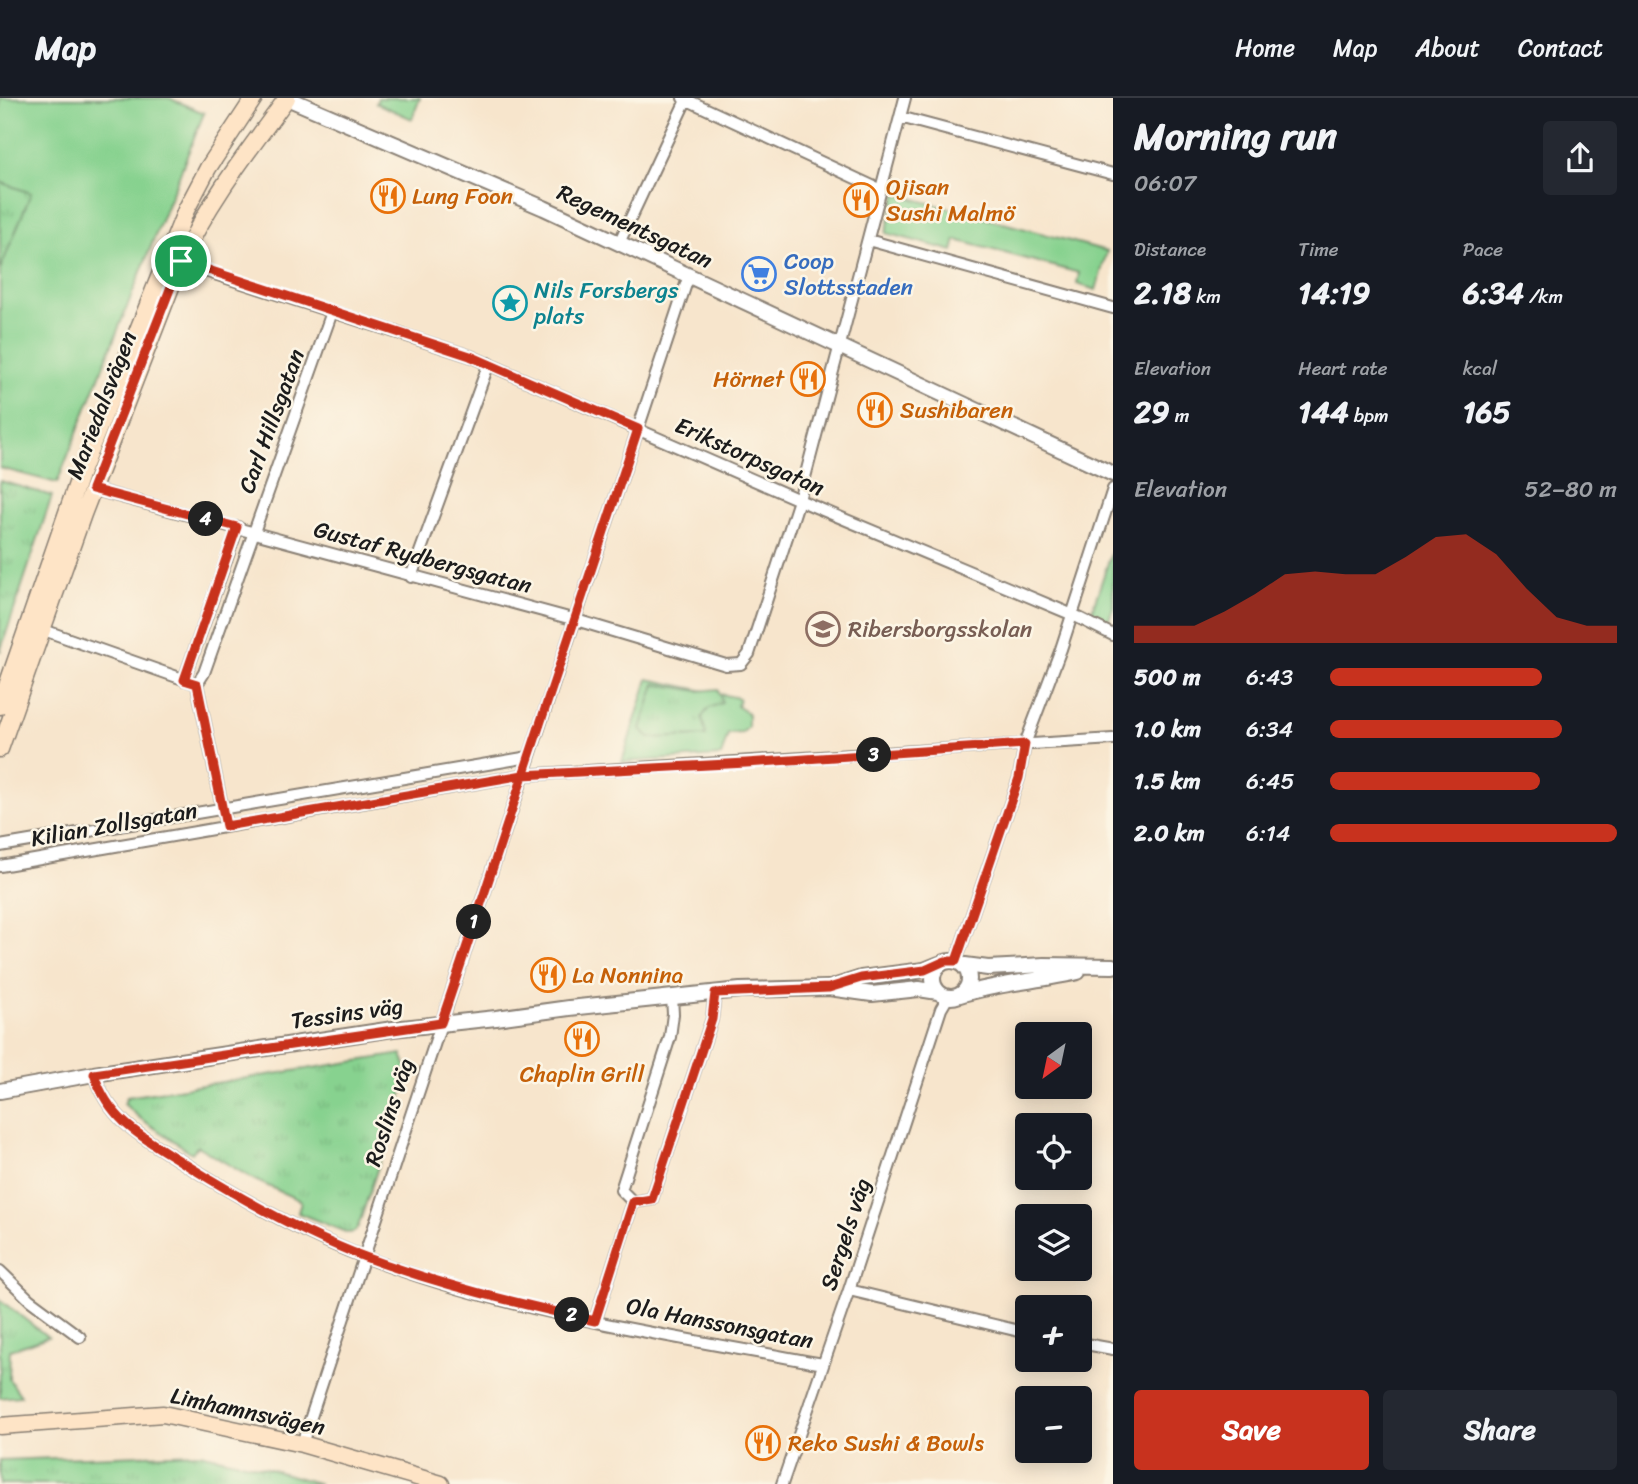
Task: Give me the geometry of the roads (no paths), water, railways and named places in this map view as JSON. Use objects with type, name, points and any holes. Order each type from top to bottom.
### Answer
[{"type":"main road","name":"Mariedalsvägen","points":[[0,706],[92,489],[196,188],[254,98]]},
{"type":"main road","name":"Mariedalsvägen","points":[[0,749],[81,472],[174,258],[287,98]]},
{"type":"main road","name":"Limhamnsvägen","points":[[0,1426],[163,1414],[302,1444],[441,1484]]},
{"type":"street","name":"Regementsgatan","points":[[287,98],[544,208],[1113,474]]},
{"type":"street","points":[[799,500],[905,98]]},
{"type":"street","points":[[619,243],[685,99],[880,190]]},
{"type":"street","points":[[900,117],[1113,174]]},
{"type":"street","points":[[868,240],[1113,308]]},
{"type":"street","name":"Erikstorpsgatan","points":[[174,258],[489,363],[799,500],[1073,615],[1113,635]]},
{"type":"street","name":"Roslins väg","points":[[302,1444],[689,275]]},
{"type":"street","name":"Carl Hillsgatan","points":[[197,684],[204,673],[332,312]]},
{"type":"street","points":[[411,577],[489,363]]},
{"type":"street","name":"Gustaf Rydbergsgatan","points":[[92,489],[576,620],[726,665],[741,664],[748,654],[799,500]]},
{"type":"street","points":[[940,963],[933,974],[933,980],[948,995],[969,985],[968,971],[960,963],[1019,778],[1025,744],[1073,615],[1113,489]]},
{"type":"street","points":[[184,680],[237,527]]},
{"type":"street","points":[[35,627],[197,684],[226,826]]},
{"type":"street","name":"Kilian Zollsgatan","points":[[0,866],[523,775],[1113,739]]},
{"type":"street","name":"Kilian Zollsgatan","points":[[0,846],[529,757]]},
{"type":"street","name":"Tessins väg","points":[[829,988],[861,978],[925,970],[940,963],[988,968],[1106,966]]},
{"type":"street","name":"Tessins väg","points":[[0,1091],[94,1074],[441,1023],[715,993],[829,988],[872,994],[919,989],[948,995],[1044,980],[1106,966]]},
{"type":"street","points":[[633,1202],[652,1199],[712,1019],[715,993]]},
{"type":"street","name":"Sergels väg","points":[[782,1484],[941,1009],[948,995]]},
{"type":"street","points":[[633,1202],[621,1190],[670,1037],[672,997]]},
{"type":"street","name":"Ola Hanssonsgatan","points":[[94,1074],[103,1098],[114,1114],[151,1143],[256,1205],[364,1257],[480,1294],[595,1321],[823,1364]]},
{"type":"street","points":[[595,1321],[633,1202]]},
{"type":"street","points":[[0,1272],[30,1300],[80,1337]]},
{"type":"street","points":[[849,1290],[1015,1330]]},
{"type":"street","points":[[1092,1345],[1113,1349]]},
{"type":"place","name":"Lung Foon","points":[[388,196]]},
{"type":"place","name":"Ojisan Sushi Malmö","points":[[861,200]]},
{"type":"place","name":"Coop Slottsstaden","points":[[759,274]]},
{"type":"place","name":"Nils Forsbergs plats","points":[[510,303]]},
{"type":"place","name":"Hörnet","points":[[808,379]]},
{"type":"place","name":"Sushibaren","points":[[875,410]]},
{"type":"place","name":"Ribersborgsskolan","points":[[823,629]]},
{"type":"place","name":"La Nonnina","points":[[548,975]]},
{"type":"place","name":"Chaplin Grill","points":[[582,1039]]},
{"type":"place","name":"Reko Sushi & Bowls","points":[[763,1443]]}]
